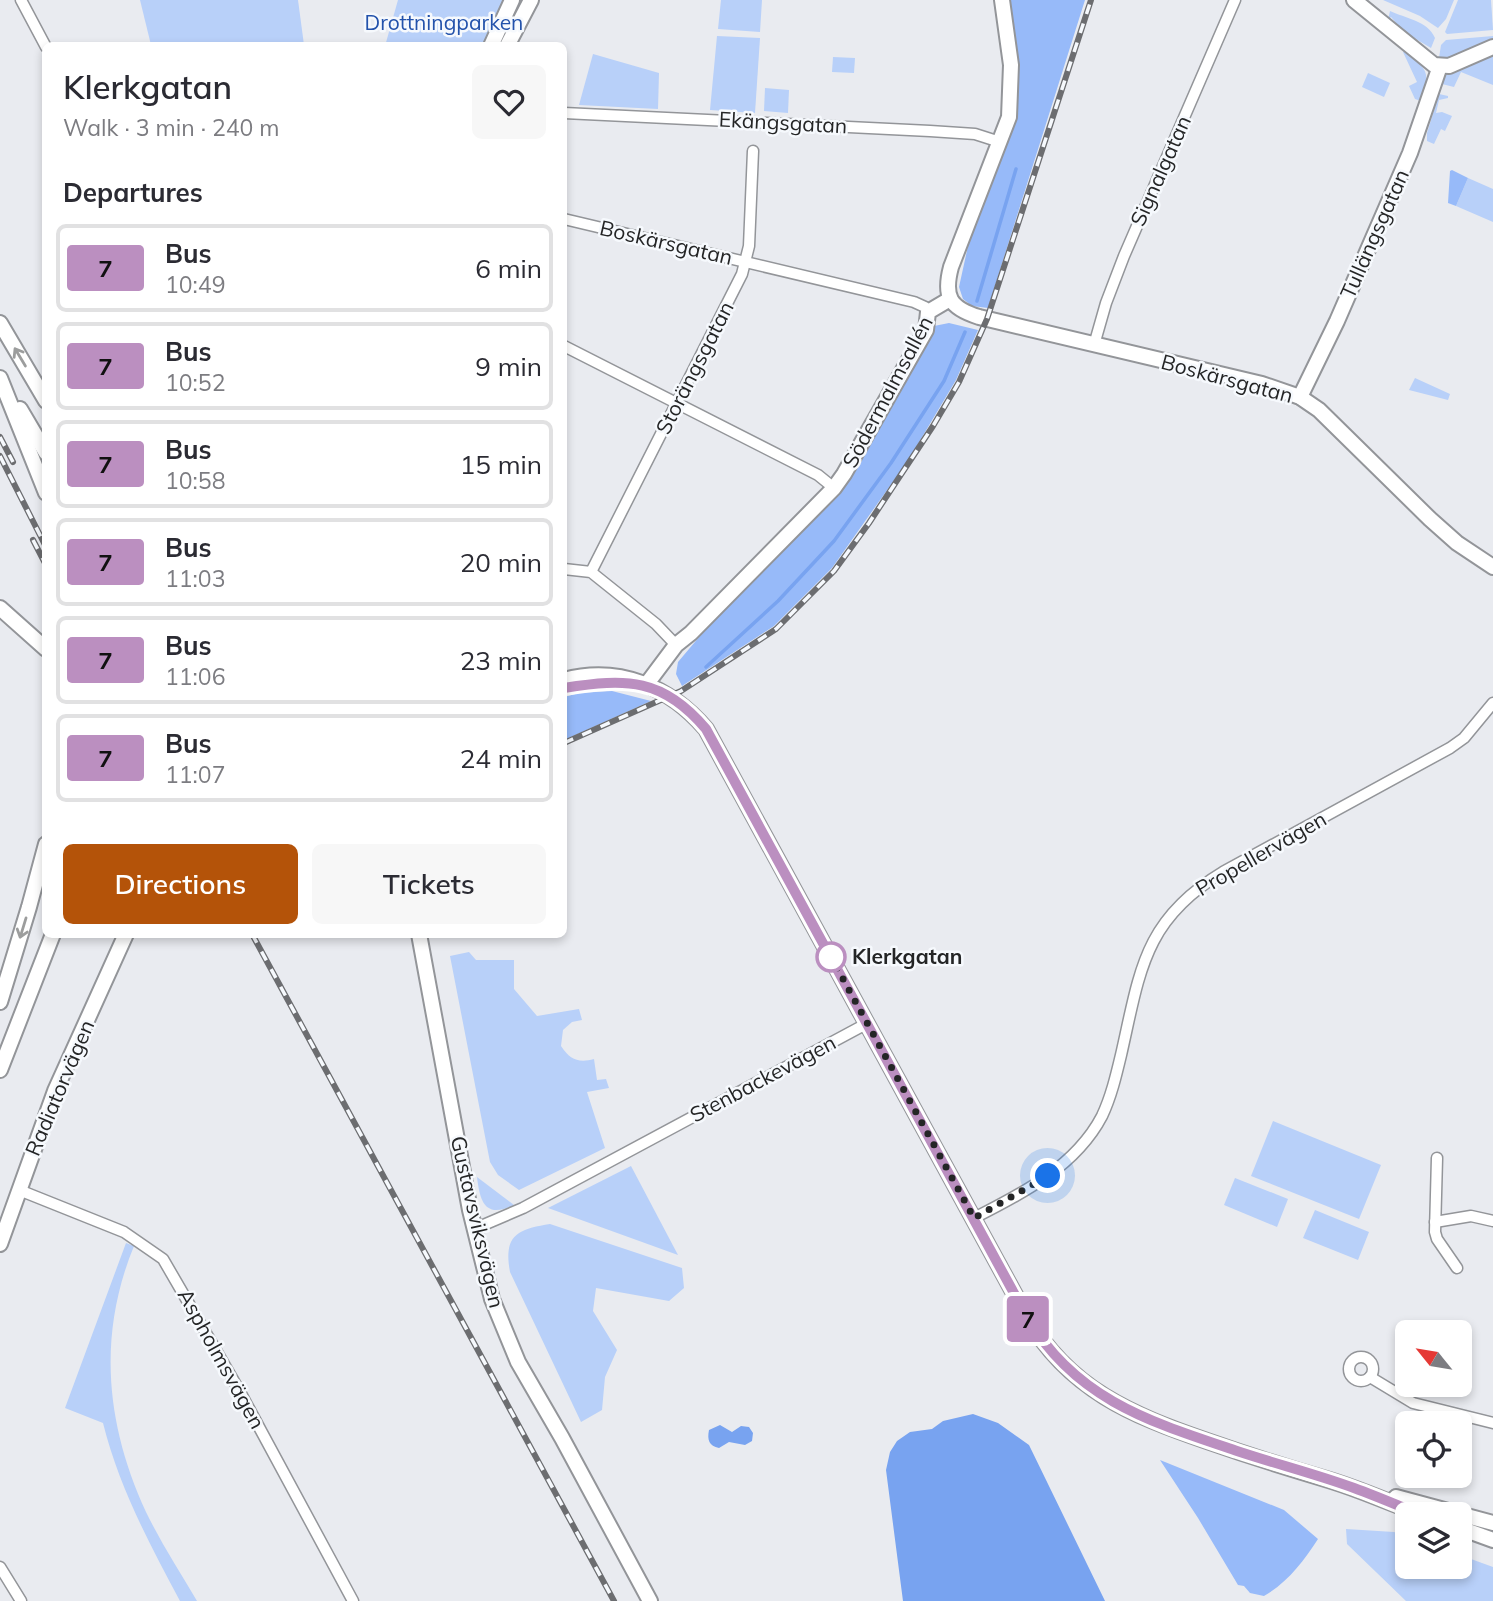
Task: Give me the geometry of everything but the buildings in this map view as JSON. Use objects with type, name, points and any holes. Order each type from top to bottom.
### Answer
[{"type":"street","points":[[21,0],[43,42]]},
{"type":"street","points":[[493,42],[512,0]]},
{"type":"street","points":[[509,42],[531,0]]},
{"type":"street","name":"Södermalmsallén","points":[[646,685],[676,645],[834,488],[926,330],[928,312],[950,299],[947,287],[951,267],[1009,117],[1011,65],[1002,0]]},
{"type":"street","name":"Signalgatan","points":[[1094,345],[1119,267],[1235,0]]},
{"type":"street","points":[[1354,0],[1423,57],[1440,66],[1455,64],[1493,47]]},
{"type":"street","name":"Tullängsgatan","points":[[1300,397],[1337,321],[1410,153],[1440,66]]},
{"type":"street","name":"Ekängsgatan","points":[[567,113],[930,131],[975,134],[1000,142]]},
{"type":"street","name":"Storängsgatan","points":[[591,572],[742,274],[749,246],[753,151]]},
{"type":"street","name":"Boskärsgatan","points":[[567,220],[914,302],[925,307],[928,312]]},
{"type":"street","name":"Boskärsgatan","points":[[950,299],[960,310],[972,315],[1262,384],[1300,397],[1329,418],[1444,532],[1493,567]]},
{"type":"street","points":[[0,323],[42,393]]},
{"type":"street","points":[[567,348],[818,475],[834,488]]},
{"type":"street","points":[[0,371],[42,446]]},
{"type":"street","points":[[0,379],[42,483]]},
{"type":"street","points":[[567,569],[591,572],[656,624],[676,645]]},
{"type":"street","points":[[0,608],[42,645]]},
{"type":"street","points":[[567,679],[593,674],[629,677],[680,702],[694,714],[712,737],[1038,1337],[1064,1366],[1104,1398],[1170,1429],[1297,1472],[1493,1523]]},
{"type":"street","points":[[567,688],[589,684],[646,685]]},
{"type":"street","name":"Propellervägen","points":[[974,1218],[1048,1176],[1068,1160],[1092,1132],[1108,1103],[1142,965],[1159,930],[1180,904],[1223,872],[1450,748],[1464,738],[1493,703]]},
{"type":"street","points":[[0,1002],[42,858]]},
{"type":"street","points":[[0,1070],[50,938]]},
{"type":"street","name":"Radiatorvägen","points":[[0,1244],[55,1091],[124,938]]},
{"type":"street","name":"Gustavsviksvägen","points":[[420,938],[474,1229],[492,1299],[518,1362],[650,1601]]},
{"type":"street","name":"Stenbackevägen","points":[[474,1229],[523,1209],[866,1024]]},
{"type":"street","points":[[1437,1158],[1437,1239],[1457,1268]]},
{"type":"street","name":"Aspholmsvägen","points":[[19,1190],[124,1232],[163,1259],[239,1390],[353,1601]]},
{"type":"street","points":[[1435,1222],[1471,1216],[1493,1222]]},
{"type":"street","points":[[1370,1377],[1413,1403],[1493,1423]]},
{"type":"street","points":[[1353,1488],[1395,1505]]},
{"type":"street","points":[[1472,1532],[1493,1540]]},
{"type":"street","points":[[0,1567],[21,1601]]},
{"type":"green space","points":[[140,0],[298,0],[304,42],[150,42]]},
{"type":"green space","name":"Drottningparken","points":[[398,0],[508,0],[487,42],[386,42]]},
{"type":"green space","points":[[721,0],[762,0],[760,32],[718,29]]},
{"type":"green space","points":[[1383,0],[1454,0],[1446,19],[1438,28],[1420,16]]},
{"type":"green space","points":[[1458,0],[1491,0],[1493,30],[1447,34],[1445,32]]},
{"type":"green space","points":[[1390,11],[1416,21],[1432,32],[1435,38],[1431,48],[1404,32],[1391,17],[1388,20]]},
{"type":"green space","points":[[717,36],[760,38],[755,113],[710,110]]},
{"type":"green space","points":[[1493,36],[1493,42],[1448,59],[1439,58],[1441,45],[1446,40]]},
{"type":"green space","points":[[1403,52],[1419,63],[1426,73],[1421,101],[1415,99],[1409,86],[1417,82]]},
{"type":"green space","points":[[593,54],[659,73],[658,109],[579,105]]},
{"type":"green space","points":[[1493,55],[1493,85],[1461,72],[1454,87],[1442,84],[1448,71]]},
{"type":"green space","points":[[833,57],[855,58],[854,73],[832,72]]},
{"type":"green space","points":[[1368,73],[1390,83],[1384,97],[1362,87]]},
{"type":"green space","points":[[765,88],[789,90],[788,113],[764,111]]},
{"type":"green space","points":[[1439,94],[1448,98],[1439,100],[1436,113],[1452,116],[1445,131],[1441,129],[1434,144],[1427,141],[1427,133]]},
{"type":"green space","points":[[1468,178],[1493,189],[1493,222],[1456,206]]},
{"type":"green space","points":[[1415,378],[1450,394],[1448,400],[1409,390]]},
{"type":"green space","points":[[469,952],[476,960],[514,960],[514,989],[537,1016],[579,1009],[582,1020],[572,1022],[563,1030],[561,1046],[575,1059],[594,1059],[597,1080],[606,1079],[609,1088],[587,1092],[605,1148],[519,1190],[498,1175],[490,1162],[450,956]]},
{"type":"green space","points":[[1273,1121],[1381,1165],[1359,1219],[1251,1176]]},
{"type":"green space","points":[[631,1166],[678,1255],[548,1208]]},
{"type":"green space","points":[[477,1177],[514,1205],[496,1210],[486,1206],[482,1201]]},
{"type":"green space","points":[[1235,1178],[1288,1199],[1277,1227],[1224,1205]]},
{"type":"green space","points":[[1315,1210],[1369,1232],[1358,1260],[1303,1238]]},
{"type":"green space","points":[[550,1224],[682,1268],[684,1288],[669,1301],[596,1288],[593,1311],[617,1350],[605,1377],[602,1410],[581,1422],[510,1272],[508,1260],[511,1242],[515,1236],[529,1228]]},
{"type":"green space","points":[[126,1243],[134,1246],[122,1280],[111,1347],[115,1413],[132,1479],[146,1512],[197,1601],[180,1601],[168,1579],[126,1492],[103,1423],[65,1408]]},
{"type":"green space","points":[[1346,1529],[1395,1532],[1395,1579],[1472,1579],[1472,1559],[1493,1567],[1493,1601],[1406,1601],[1347,1544]]},
{"type":"shaded area","points":[[1010,0],[1085,0],[988,308],[972,306],[963,299],[959,287],[968,246],[990,186],[994,162],[1012,132],[1018,83]]},
{"type":"shaded area","points":[[1452,170],[1468,178],[1456,206],[1448,203]]},
{"type":"shaded area","points":[[949,323],[978,330],[956,380],[909,459],[832,568],[774,626],[682,686],[676,674],[678,662],[716,617],[840,493],[934,326]]},
{"type":"shaded area","points":[[612,691],[651,701],[567,739],[567,696]]},
{"type":"shaded area","points":[[973,1414],[998,1423],[1029,1445],[1105,1601],[903,1601],[886,1470],[890,1452],[897,1441],[910,1432],[932,1429],[943,1421]]},
{"type":"shaded area","points":[[720,1425],[732,1432],[741,1426],[749,1427],[753,1433],[752,1441],[745,1445],[729,1442],[719,1448],[713,1446],[709,1440],[709,1430]]},
{"type":"shaded area","points":[[1160,1460],[1284,1510],[1318,1539],[1288,1578],[1264,1596],[1250,1593],[1244,1586],[1238,1585]]},
{"type":"waterway","points":[[977,301],[1016,169]]},
{"type":"waterway","points":[[706,667],[778,601],[834,541],[891,463],[944,381],[965,332]]},
{"type":"railway","points":[[567,742],[681,691],[776,629],[834,571],[869,523],[959,382],[987,319],[1091,0]]},
{"type":"railway","points":[[0,437],[13,462]]},
{"type":"railway","points":[[0,456],[42,539]]},
{"type":"railway","points":[[33,540],[42,557]]},
{"type":"railway","points":[[254,938],[614,1601]]},
{"type":"bus line","name":"7","points":[[567,688],[589,684],[646,685],[680,702],[706,729],[1038,1337],[1049,1352],[1079,1379],[1112,1403],[1148,1420],[1395,1505]]},
{"type":"place","name":"Klerkgatan","points":[[831,957]]},
{"type":"route","points":[[831,957],[974,1218],[1048,1176]]}]
